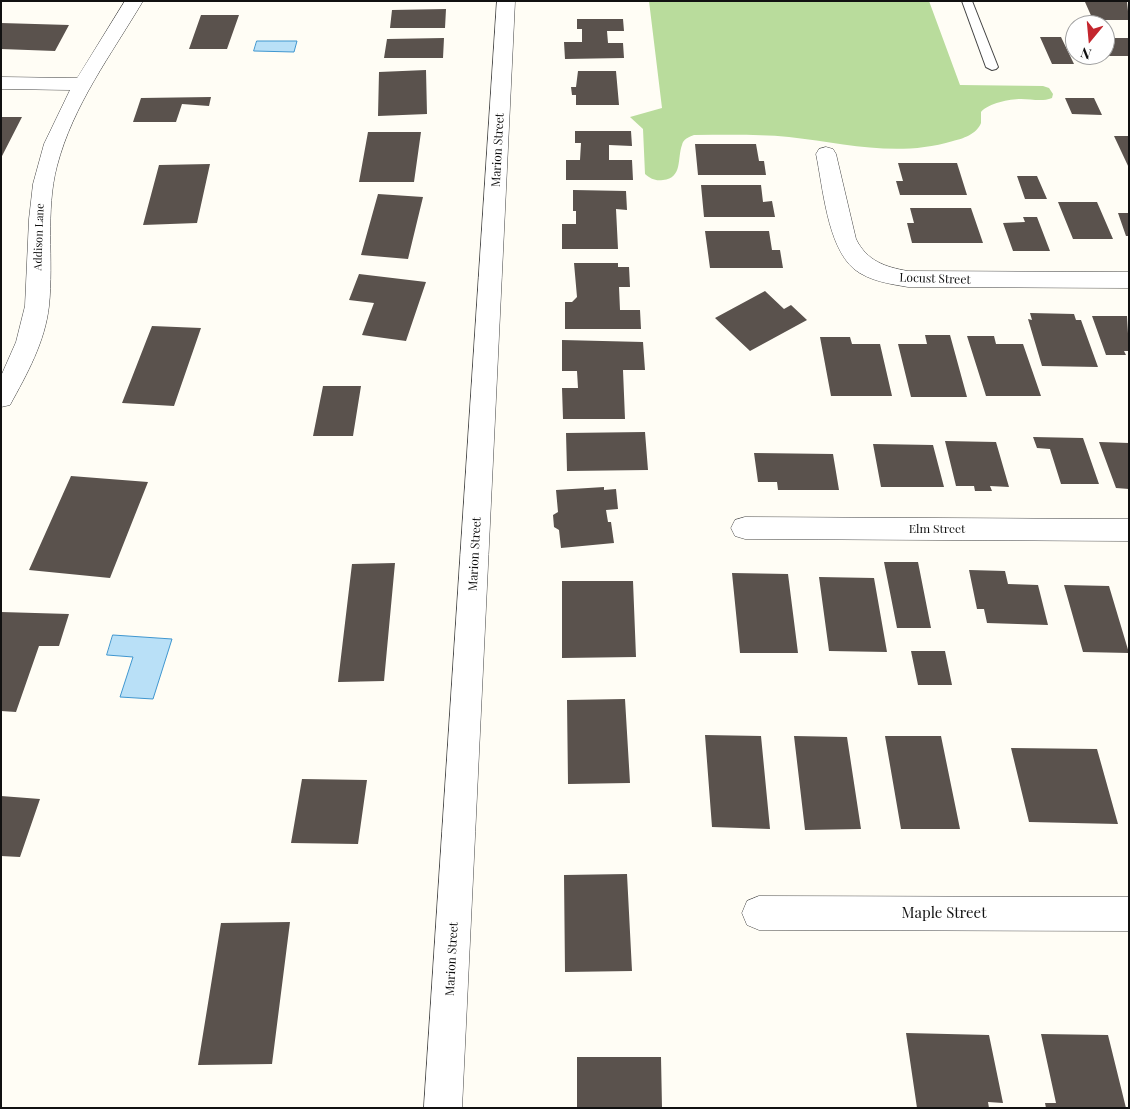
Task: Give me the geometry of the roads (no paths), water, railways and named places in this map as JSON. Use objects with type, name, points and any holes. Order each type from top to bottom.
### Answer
[{"type":"street","name":"Addison Lane","points":[[1,398],[20,366],[37,307],[39,205],[47,164],[59,134],[84,84],[134,1]]},
{"type":"street","name":"Marion Street","points":[[444,1108],[506,1]]},
{"type":"street","points":[[1,83],[84,84]]},
{"type":"street","name":"Locust Street","points":[[826,154],[845,239],[850,252],[866,268],[894,277],[908,279],[1129,280]]},
{"type":"street","name":"Elm Street","points":[[745,528],[1129,530]]},
{"type":"street","name":"Maple Street","points":[[759,913],[1129,914]]},
{"type":"lane","points":[[967,1],[992,67]]},
{"type":"water","points":[[257,41],[297,41],[294,52],[254,51]]},
{"type":"water","points":[[113,635],[172,639],[153,699],[120,697],[133,657],[107,655]]}]
